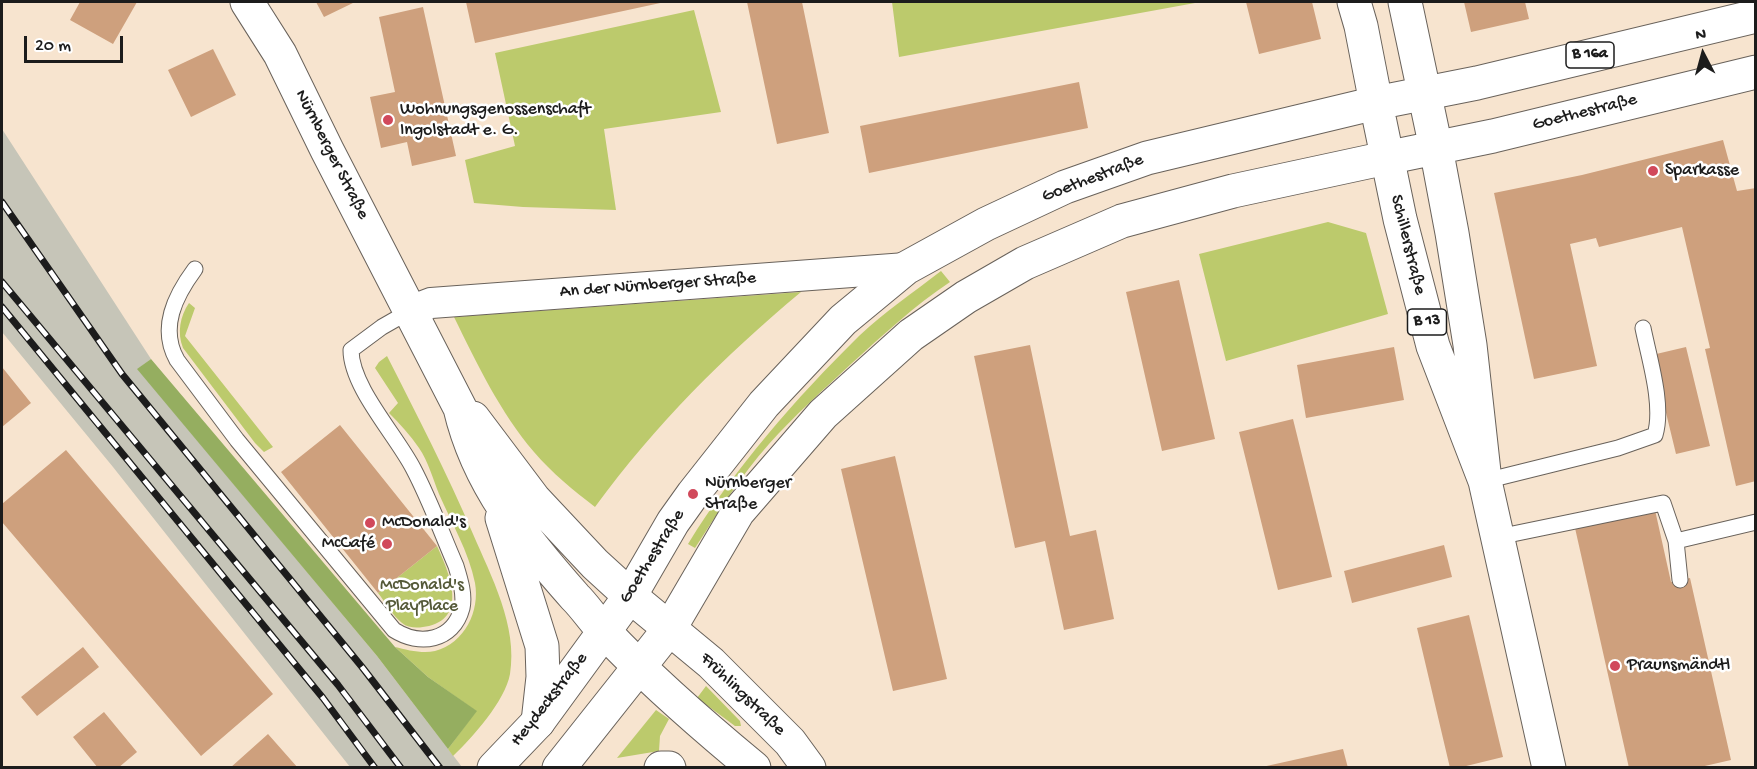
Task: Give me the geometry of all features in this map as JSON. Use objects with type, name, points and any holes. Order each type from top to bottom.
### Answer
[{"type":"main road","name":"Nürnberger Straße","points":[[247,2],[280,54],[460,408],[472,450],[495,496],[527,540],[604,631],[639,666]]},
{"type":"main road","name":"Schillerstraße","points":[[1354,2],[1361,26],[1386,158],[1433,346],[1485,481]]},
{"type":"main road","name":"Schillerstraße","points":[[1404,2],[1452,233],[1470,345],[1485,481],[1549,768]]},
{"type":"main road","name":"Goethestraße","points":[[604,631],[630,596],[673,522],[693,494],[764,404],[843,320],[906,268],[1005,215],[1065,187],[1136,162],[1376,103],[1477,83],[1755,16]]},
{"type":"main road","name":"Goethestraße","points":[[639,666],[670,628],[738,512],[823,414],[911,335],[966,297],[1025,263],[1122,221],[1233,191],[1436,148],[1755,72]]},
{"type":"main road","name":"Nürnberger Straße","points":[[460,408],[474,419],[534,499],[595,564],[630,596]]},
{"type":"main road","points":[[495,496],[542,646],[543,676],[538,722]]},
{"type":"main road","name":"Frühlingstraße","points":[[630,596],[711,663],[789,742],[808,768]]},
{"type":"main road","name":"Heydeckstraße","points":[[494,768],[538,722],[604,631]]},
{"type":"main road","points":[[558,768],[639,666],[681,706],[754,768]]},
{"type":"main road","points":[[661,768],[669,768]]},
{"type":"street","name":"An der Nürnberger Straße","points":[[410,310],[431,303],[906,268]]},
{"type":"lane","points":[[195,269],[177,298],[168,334],[170,348],[177,360],[237,440],[393,630],[405,637],[419,640],[436,638],[448,631],[457,620],[462,607],[462,594],[456,566],[413,468],[354,371],[351,361],[351,350],[410,310]]},
{"type":"lane","points":[[1485,481],[1618,448],[1655,435],[1658,425],[1655,391],[1643,328]]},
{"type":"lane","points":[[1497,537],[1663,503],[1676,541],[1680,580]]},
{"type":"lane","points":[[1676,541],[1755,522]]},
{"type":"shaded area","points":[[2,129],[151,359],[138,369],[377,656],[462,767],[350,767],[113,467],[2,332]]},
{"type":"green space","points":[[892,2],[1195,2],[1195,3],[899,57]]},
{"type":"green space","points":[[694,10],[721,112],[604,129],[616,210],[474,203],[465,160],[515,146],[495,53]]},
{"type":"green space","points":[[1328,222],[1366,233],[1388,314],[1226,361],[1199,254]]},
{"type":"green space","points":[[941,271],[950,282],[887,332],[789,423],[749,468],[695,548],[688,544],[746,461],[812,384],[869,327]]},
{"type":"green space","points":[[801,292],[717,367],[667,419],[618,476],[595,507],[548,467],[510,421],[454,317]]},
{"type":"green space","points":[[189,303],[195,308],[185,336],[273,447],[264,452],[183,348],[180,325]]},
{"type":"green space","points":[[387,356],[442,466],[488,567],[507,620],[510,638],[510,674],[502,696],[479,729],[453,756],[448,749],[476,711],[428,677],[395,647],[430,652],[446,647],[455,641],[472,615],[476,594],[475,583],[464,549],[425,459],[412,439],[389,413],[398,403],[375,368]]},
{"type":"green space","points":[[151,359],[395,647],[428,677],[477,711],[448,749],[377,656],[137,369]]},
{"type":"green space","name":"McDonald's PlayPlace","points":[[437,546],[450,579],[452,603],[449,613],[441,621],[429,626],[418,628],[408,626],[395,617],[378,593]]},
{"type":"green space","points":[[706,686],[740,721],[741,726],[735,726],[697,698]]},
{"type":"green space","points":[[656,710],[669,719],[660,736],[659,751],[617,758]]},
{"type":"building","points":[[80,2],[137,2],[113,44],[70,20]]},
{"type":"building","points":[[316,2],[355,2],[324,17]]},
{"type":"building","points":[[466,2],[665,2],[475,43]]},
{"type":"building","points":[[747,2],[802,2],[829,133],[777,144]]},
{"type":"building","points":[[1246,2],[1312,2],[1321,39],[1259,54]]},
{"type":"building","points":[[1464,2],[1525,2],[1529,19],[1471,32]]},
{"type":"building","points":[[423,7],[456,156],[412,166],[407,142],[381,148],[370,97],[395,92],[379,17]]},
{"type":"building","points":[[213,49],[236,95],[191,117],[168,70]]},
{"type":"building","points":[[1079,82],[1088,128],[869,173],[860,126]]},
{"type":"building","points":[[1723,140],[1737,191],[1756,188],[1756,481],[1736,486],[1705,349],[1710,348],[1682,227],[1599,247],[1596,238],[1570,244],[1597,366],[1534,379],[1494,193],[1582,175]]},
{"type":"building","points":[[1179,280],[1215,439],[1162,451],[1126,292]]},
{"type":"building","points":[[1030,345],[1070,536],[1096,530],[1114,619],[1064,630],[1045,541],[1015,548],[974,356]]},
{"type":"building","points":[[1394,347],[1404,400],[1306,418],[1297,365]]},
{"type":"building","points":[[1686,347],[1710,446],[1676,454],[1652,355]]},
{"type":"building","points":[[2,367],[31,403],[2,427]]},
{"type":"building","points":[[1293,419],[1332,577],[1278,590],[1239,432]]},
{"type":"building","name":"McDonald's","points":[[340,425],[437,546],[378,593],[281,472]]},
{"type":"building","points":[[66,450],[273,694],[201,756],[2,522],[2,504]]},
{"type":"building","points":[[895,456],[947,679],[893,691],[841,469]]},
{"type":"building","points":[[1655,510],[1671,582],[1690,578],[1731,760],[1696,768],[1629,768],[1575,528]]},
{"type":"building","points":[[1444,545],[1452,577],[1352,603],[1344,571]]},
{"type":"building","points":[[1469,615],[1503,757],[1450,768],[1417,628]]},
{"type":"building","points":[[83,647],[99,667],[37,716],[21,697]]},
{"type":"building","points":[[104,712],[137,752],[118,768],[98,768],[73,737]]},
{"type":"building","points":[[268,734],[298,768],[230,768]]},
{"type":"building","points":[[1343,749],[1348,768],[1262,767]]},
{"type":"railway","points":[[2,202],[122,374],[362,667],[440,768]]},
{"type":"railway","points":[[2,282],[338,685],[401,768]]},
{"type":"railway","points":[[2,307],[323,698],[375,768]]},
{"type":"place","name":"Wohnungsgenossenschaft Ingolstadt e. G.","points":[[388,120]]},
{"type":"place","name":"Sparkasse","points":[[1653,171]]},
{"type":"place","name":"Nürnberger Straße","points":[[693,494]]},
{"type":"place","name":"McDonald's","points":[[370,523]]},
{"type":"place","name":"McCafé","points":[[387,544]]},
{"type":"place","name":"Praunsmändtl","points":[[1615,666]]}]
